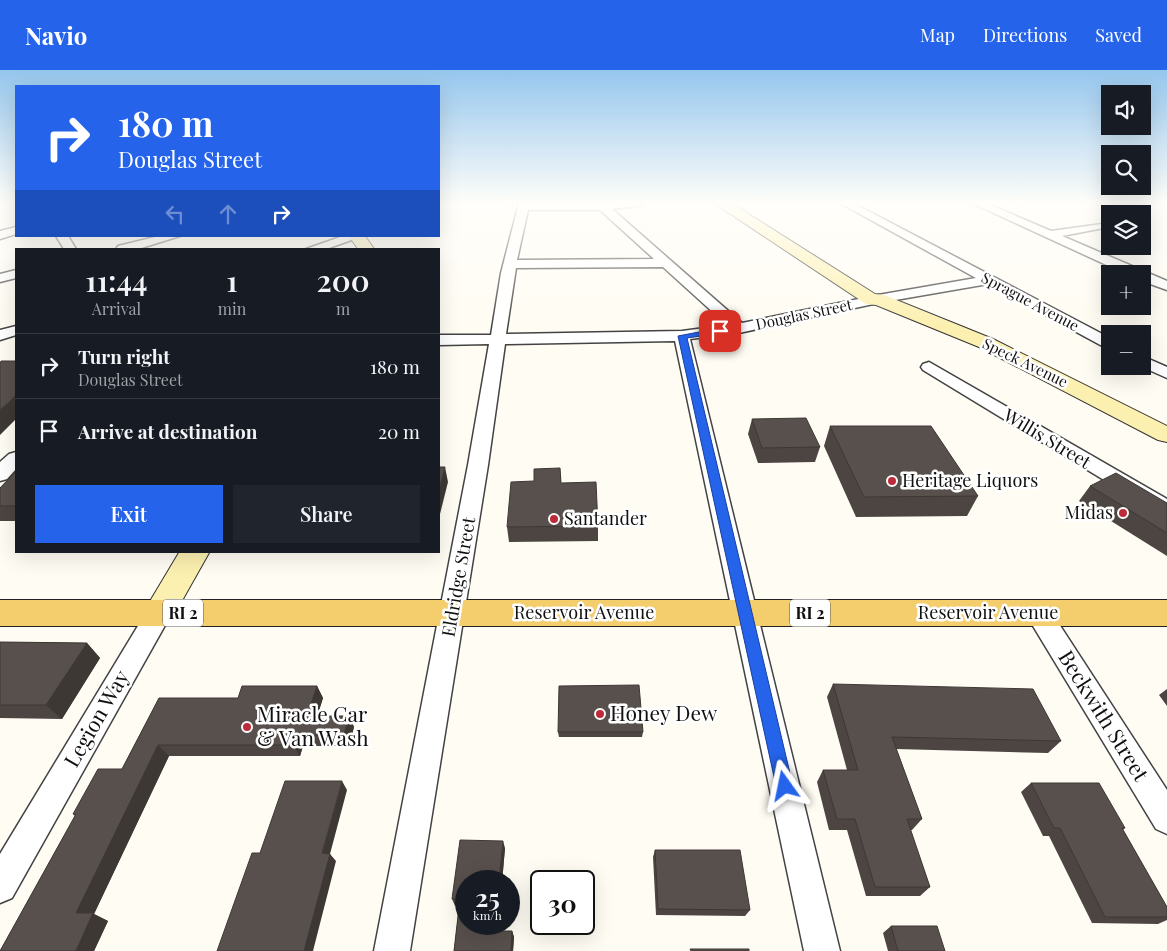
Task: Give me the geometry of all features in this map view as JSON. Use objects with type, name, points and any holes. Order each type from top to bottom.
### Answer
[{"type":"main road","name":"Reservoir Avenue","points":[[0,613],[1167,613]]},
{"type":"street","points":[[126,248],[142,244]]},
{"type":"street","points":[[315,248],[329,244]]},
{"type":"street","name":"Eldridge Street","points":[[392,951],[515,244]]},
{"type":"street","points":[[644,244],[739,328]]},
{"type":"street","name":"Speck Avenue","points":[[787,244],[875,299],[986,343],[1167,435]]},
{"type":"street","name":"Sprague Avenue","points":[[922,244],[1101,339]]},
{"type":"street","points":[[1071,244],[1118,265]]},
{"type":"street","points":[[511,264],[665,263]]},
{"type":"street","points":[[0,278],[15,274]]},
{"type":"street","name":"Douglas Street","points":[[440,340],[682,336],[739,328],[875,299],[989,280]]},
{"type":"street","points":[[1151,280],[1167,286]]},
{"type":"street","points":[[0,335],[15,330]]},
{"type":"street","points":[[682,336],[822,951]]},
{"type":"street","points":[[1151,366],[1167,374]]},
{"type":"street","name":"Willis Street","points":[[929,367],[1167,509]]},
{"type":"street","points":[[0,474],[15,459]]},
{"type":"street","name":"Legion Way","points":[[0,886],[193,553]]},
{"type":"street","name":"Beckwith Street","points":[[1039,614],[1167,818]]},
{"type":"building","points":[[1,361],[15,361],[15,396],[0,410]]},
{"type":"building","points":[[806,418],[820,447],[762,448],[752,419]]},
{"type":"building","points":[[830,426],[931,426],[978,496],[864,497]]},
{"type":"building","points":[[440,467],[445,467],[440,486]]},
{"type":"building","name":"Santander","points":[[560,468],[561,483],[596,482],[598,526],[507,527],[511,482],[534,481],[534,469]]},
{"type":"building","points":[[15,472],[15,506],[0,506],[0,488]]},
{"type":"building","points":[[1116,473],[1167,503],[1167,533],[1090,486]]},
{"type":"building","points":[[0,642],[87,643],[46,705],[0,705]]},
{"type":"building","points":[[833,684],[1033,689],[1061,741],[892,737],[922,819],[907,819],[930,887],[875,887],[855,819],[837,819],[823,770],[858,770]]},
{"type":"building","name":"Honey Dew","points":[[639,685],[643,732],[558,732],[559,686]]},
{"type":"building","points":[[242,686],[317,686],[307,716],[349,716],[344,735],[296,735],[293,745],[158,745],[76,913],[93,913],[76,951],[0,951],[76,814],[73,814],[98,769],[122,769],[159,698],[238,698]]},
{"type":"building","points":[[285,781],[342,781],[322,853],[330,854],[304,951],[217,951],[252,853],[260,853]]},
{"type":"building","points":[[1031,783],[1099,783],[1167,907],[1167,917],[1105,917],[1060,828],[1054,828]]},
{"type":"building","points":[[460,840],[503,841],[500,870],[456,870]]},
{"type":"building","points":[[655,850],[740,850],[750,910],[658,909]]},
{"type":"building","points":[[455,877],[455,899],[452,899]]},
{"type":"building","points":[[891,926],[937,926],[945,951],[898,951]]},
{"type":"building","points":[[456,935],[512,935],[511,951],[454,951]]},
{"type":"building","points":[[690,949],[749,949],[749,951],[691,951]]},
{"type":"place","name":"Heritage Liquors","points":[[892,481]]},
{"type":"place","name":"Midas","points":[[1123,513]]},
{"type":"place","name":"Santander","points":[[554,519]]},
{"type":"place","name":"Honey Dew","points":[[600,714]]},
{"type":"place","name":"Miracle Car & Van Wash","points":[[247,727]]},
{"type":"route","points":[[720,331],[682,336],[785,786]]}]
